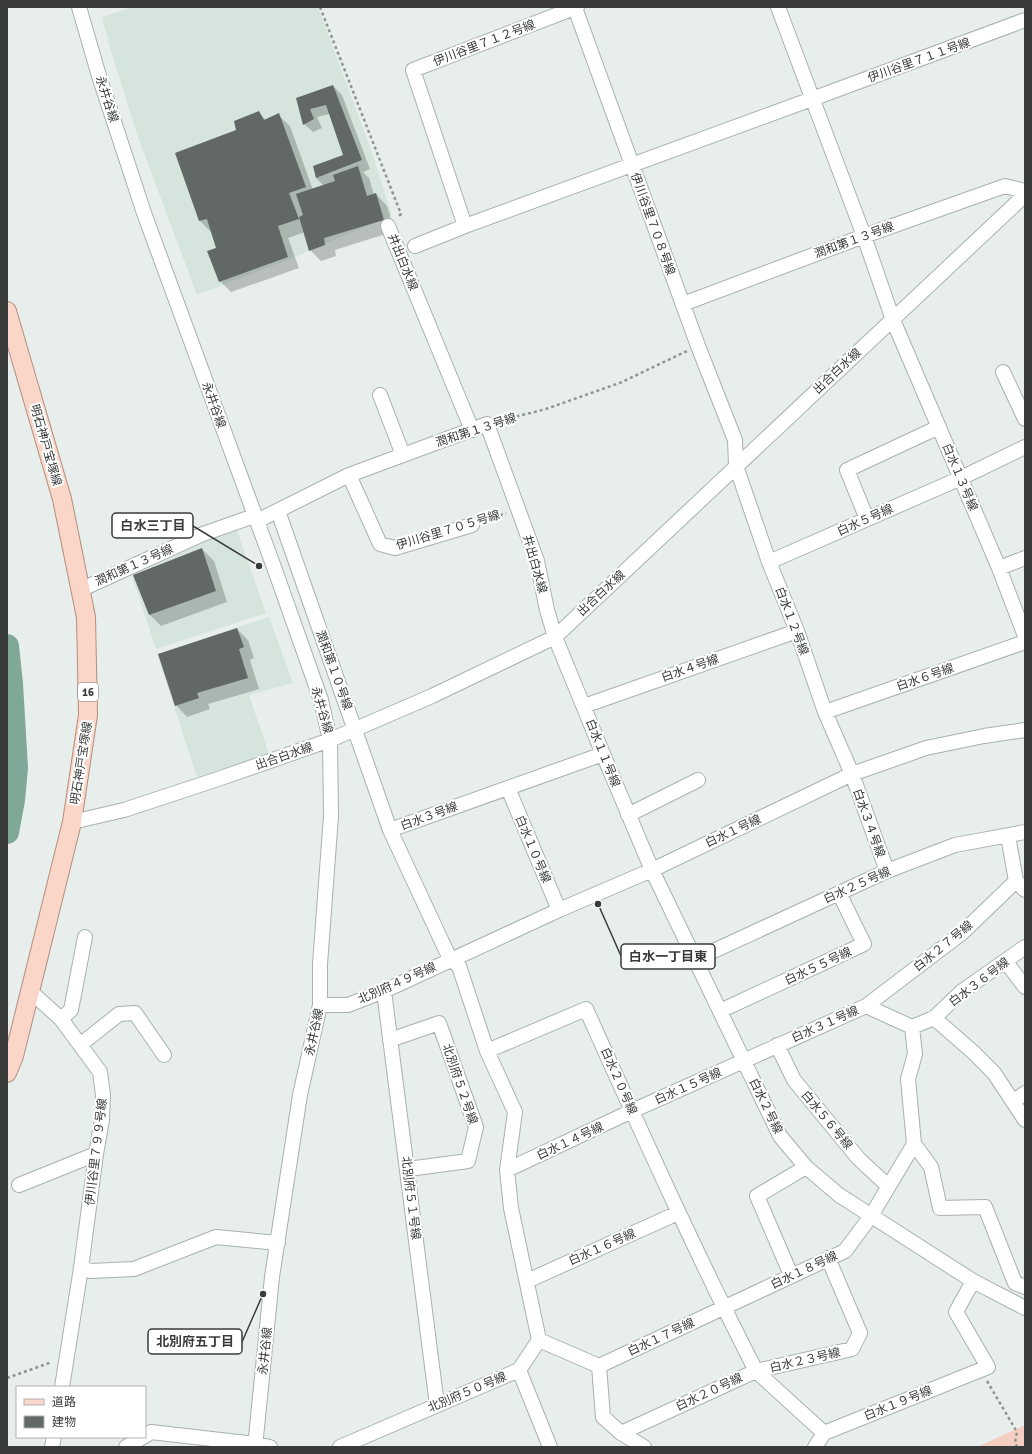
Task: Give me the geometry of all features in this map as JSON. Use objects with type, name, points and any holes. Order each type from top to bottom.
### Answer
[{"type":"main road","name":"明石神戸宝塚線","points":[[7,311],[62,499],[86,617],[88,715],[72,822],[14,1056],[7,1074]]},
{"type":"street","name":"永井谷線","points":[[79,7],[99,76],[144,213],[321,700],[330,740],[331,816],[320,964],[320,1005],[300,1094],[272,1277],[255,1446]]},
{"type":"street","name":"伊川谷里７１２号線","points":[[466,226],[413,70],[576,7]]},
{"type":"street","name":"伊川谷里７０８号線","points":[[576,7],[631,165],[698,346],[735,440],[736,466]]},
{"type":"street","name":"白水１３号線","points":[[778,7],[864,236],[892,320],[999,568],[1025,636]]},
{"type":"street","name":"伊川谷里７１１号線","points":[[415,246],[1025,20]]},
{"type":"street","name":"潤和第１３号線","points":[[683,304],[864,236],[1005,186],[1025,191]]},
{"type":"street","name":"出合白水線","points":[[72,822],[124,810],[330,740],[432,696],[555,637],[1025,195]]},
{"type":"street","name":"井出白水線","points":[[388,226],[472,430]]},
{"type":"street","points":[[1003,372],[1025,419]]},
{"type":"street","points":[[380,395],[403,455]]},
{"type":"street","name":"潤和第１３号線","points":[[80,590],[203,534],[278,511],[349,475],[487,424]]},
{"type":"street","name":"井出白水線","points":[[487,424],[537,560],[547,610],[555,637]]},
{"type":"street","points":[[867,519],[847,470],[939,428]]},
{"type":"street","name":"白水５号線","points":[[769,562],[961,478],[1025,447]]},
{"type":"street","name":"白水１２号線","points":[[736,466],[769,562],[797,631],[825,712],[852,774]]},
{"type":"street","name":"伊川谷里７０５号線","points":[[349,475],[380,544],[395,548],[472,525]]},
{"type":"street","name":"潤和第１０号線","points":[[278,511],[390,830]]},
{"type":"street","points":[[999,568],[1025,558]]},
{"type":"street","name":"白水４号線","points":[[584,706],[797,631]]},
{"type":"street","name":"白水１１号線","points":[[555,637],[652,870]]},
{"type":"street","points":[[302,648],[323,639]]},
{"type":"street","name":"白水６号線","points":[[825,712],[1025,642]]},
{"type":"street","name":"白水１号線","points":[[450,959],[652,870],[852,774],[926,748],[984,736],[1025,730]]},
{"type":"street","name":"白水３号線","points":[[450,959],[390,830],[603,754]]},
{"type":"street","name":"白水３４号線","points":[[852,774],[886,871]]},
{"type":"street","points":[[628,815],[698,780]]},
{"type":"street","name":"白水１０号線","points":[[508,788],[559,910]]},
{"type":"street","name":"白水２５号線","points":[[696,959],[886,871],[955,845],[1025,832]]},
{"type":"street","points":[[1008,836],[1021,886]]},
{"type":"street","name":"白水２号線","points":[[652,870],[780,1136],[806,1167],[839,1195],[871,1216],[973,1281],[1025,1308]]},
{"type":"street","name":"白水２７号線","points":[[866,1006],[1021,886]]},
{"type":"street","name":"白水５５号線","points":[[720,1011],[864,944],[839,893]]},
{"type":"street","points":[[61,1019],[71,1010],[86,937]]},
{"type":"street","name":"白水３６号線","points":[[934,1018],[961,992],[1006,962],[1025,947]]},
{"type":"street","points":[[450,959],[459,966],[487,1051],[515,1112],[507,1170],[511,1208],[539,1340],[519,1370]]},
{"type":"street","name":"北別府４９号線","points":[[320,1005],[348,1005],[384,991],[450,959]]},
{"type":"street","points":[[1006,962],[1025,987]]},
{"type":"street","name":"伊川谷里７９９号線","points":[[30,991],[61,1019],[100,1072],[103,1101],[102,1120],[81,1268],[62,1386]]},
{"type":"street","name":"北別府５１号線","points":[[384,991],[408,1169],[437,1405]]},
{"type":"street","name":"白水３１号線","points":[[744,1060],[866,1006],[912,1027]]},
{"type":"street","name":"白水２０号線","points":[[487,1051],[586,1009],[678,1213],[723,1307],[756,1371],[621,1433]]},
{"type":"street","points":[[80,1045],[119,1014],[135,1013],[164,1055]]},
{"type":"street","points":[[1025,1120],[994,1074],[973,1052],[934,1018],[912,1027],[915,1054],[908,1079],[914,1144],[931,1167],[940,1208],[985,1207],[1015,1283],[1025,1287]]},
{"type":"street","name":"北別府５２号線","points":[[390,1040],[439,1023],[476,1127],[468,1161],[408,1169]]},
{"type":"street","name":"白水５６号線","points":[[778,1045],[794,1080],[858,1158],[888,1186]]},
{"type":"street","name":"白水１５号線","points":[[632,1111],[744,1060]]},
{"type":"street","points":[[1013,1102],[1025,1093]]},
{"type":"street","name":"白水１４号線","points":[[507,1170],[632,1111]]},
{"type":"street","name":"白水１８号線","points":[[723,1307],[845,1251],[871,1216],[914,1144]]},
{"type":"street","points":[[19,1185],[96,1154]]},
{"type":"street","points":[[792,1276],[757,1196],[806,1167]]},
{"type":"street","name":"白水１６号線","points":[[527,1280],[678,1213]]},
{"type":"street","points":[[81,1268],[91,1271],[134,1269],[216,1237],[278,1243]]},
{"type":"street","name":"白水２３号線","points":[[756,1371],[852,1349],[860,1333],[828,1258]]},
{"type":"street","points":[[973,1281],[956,1312],[985,1368]]},
{"type":"street","name":"白水１７号線","points":[[599,1366],[723,1307]]},
{"type":"street","points":[[539,1340],[599,1366],[603,1417],[621,1433],[644,1447]]},
{"type":"street","name":"白水１９号線","points":[[824,1433],[985,1368]]},
{"type":"street","name":"北別府５０号線","points":[[340,1447],[519,1370],[550,1447]]},
{"type":"street","points":[[756,1371],[824,1433],[815,1447]]},
{"type":"street","points":[[146,1435],[151,1432],[198,1442],[270,1447]]},
{"type":"street","points":[[126,1447],[141,1438]]},
{"type":"path","name":"井出白水線","points":[[320,7],[401,214],[388,226]]},
{"type":"path","name":"潤和第１３号線","points":[[487,424],[546,409],[622,382],[698,346]]},
{"type":"path","name":"伊川谷里７０５号線","points":[[472,525],[518,508]]},
{"type":"path","points":[[7,1378],[66,1358]]},
{"type":"path","points":[[985,1368],[1017,1432],[1015,1442],[1017,1447]]},
{"type":"shaded area","points":[[133,7],[318,7],[370,147],[392,215],[297,256],[197,295],[138,137],[110,48],[102,17]]},
{"type":"shaded area","points":[[236,528],[266,613],[156,649],[132,576]]},
{"type":"shaded area","points":[[269,617],[293,683],[249,695],[269,754],[197,777],[157,654]]},
{"type":"shaded area","points":[[1025,1425],[1025,1447],[977,1447]]},
{"type":"building","points":[[333,85],[362,160],[316,178],[313,166],[343,155],[326,105],[310,109],[314,119],[303,125],[296,98]]},
{"type":"building","points":[[259,111],[264,120],[279,113],[306,187],[289,193],[299,219],[278,226],[288,257],[219,282],[207,251],[216,248],[207,219],[199,221],[175,153],[236,130],[234,121]]},
{"type":"building","points":[[358,166],[367,196],[376,193],[384,220],[324,238],[325,245],[309,251],[299,217],[303,215],[296,194],[335,181],[333,175]]},
{"type":"building","points":[[202,548],[216,591],[149,615],[133,575]]},
{"type":"building","points":[[237,628],[244,647],[239,649],[248,678],[197,693],[199,698],[175,706],[158,654]]},
{"type":"waterway","points":[[7,646],[16,768],[13,800],[7,832]]},
{"type":"place","name":"白水三丁目","points":[[259,566]]},
{"type":"place","name":"白水一丁目東","points":[[598,904]]},
{"type":"place","name":"北別府五丁目","points":[[263,1294]]}]
